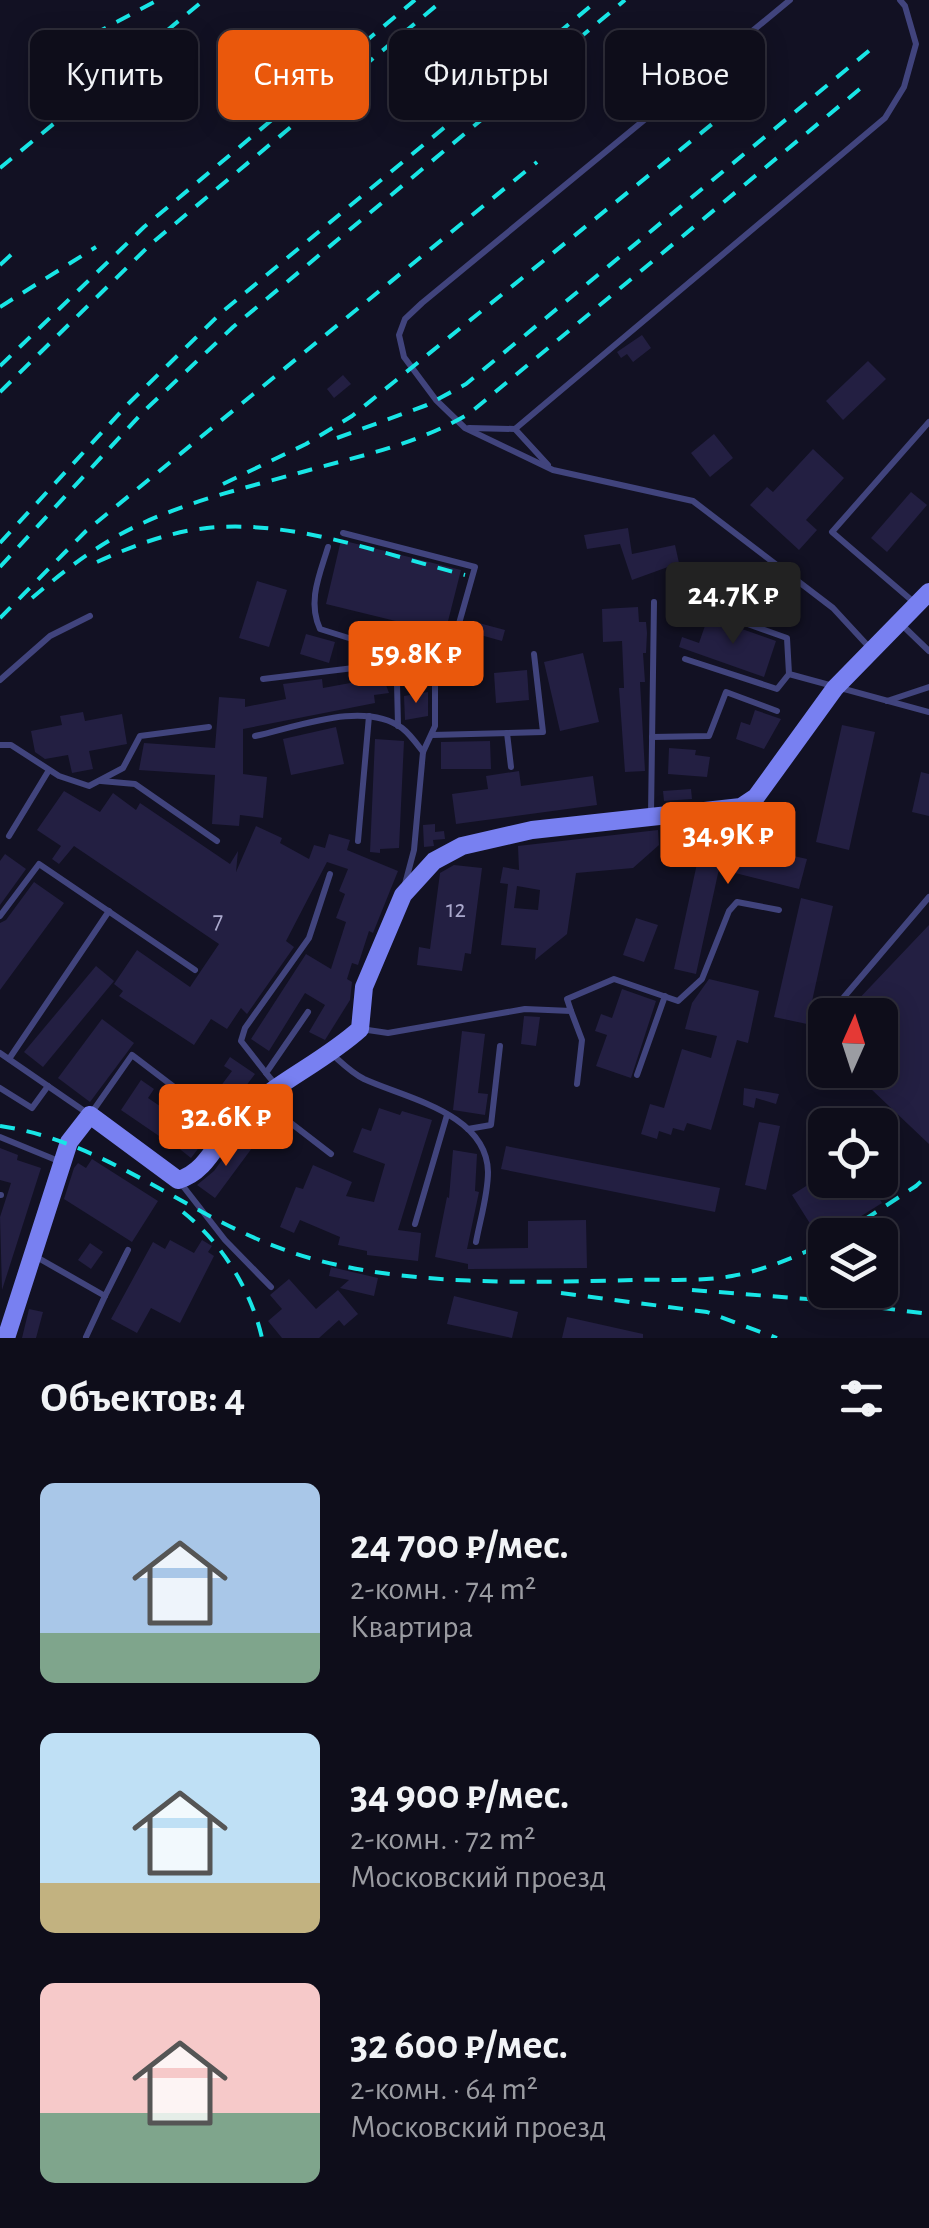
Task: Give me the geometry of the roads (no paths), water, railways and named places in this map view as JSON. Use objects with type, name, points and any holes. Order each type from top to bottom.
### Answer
[{"type":"street","points":[[6,1338],[8,1305],[32,1254],[69,1142],[90,1115],[178,1180],[200,1168],[234,1122],[260,1099],[271,1079],[332,1054],[360,1028],[364,987],[403,895],[434,861],[462,846],[532,830],[741,807],[756,796],[835,688],[923,598]]},
{"type":"lane","points":[[790,0],[405,320],[399,335],[404,356],[436,400],[464,428],[553,470],[693,501],[833,608],[871,650]]},
{"type":"lane","points":[[464,428],[515,429],[886,118],[904,87],[916,44],[900,0]]},
{"type":"lane","points":[[923,598],[832,532],[929,422]]},
{"type":"lane","points":[[515,429],[553,470]]},
{"type":"lane","points":[[343,533],[474,567],[458,627],[435,664],[435,726],[423,752],[414,850],[403,895]]},
{"type":"lane","points":[[328,546],[314,593],[314,614],[320,629],[435,664]]},
{"type":"lane","points":[[651,815],[654,602]]},
{"type":"lane","points":[[685,659],[777,689],[789,674],[787,638],[703,608]]},
{"type":"lane","points":[[0,680],[50,636],[90,616]]},
{"type":"lane","points":[[899,622],[929,651]]},
{"type":"lane","points":[[432,735],[543,732],[534,654]]},
{"type":"lane","points":[[263,679],[362,667],[385,669],[397,683],[398,726]]},
{"type":"lane","points":[[789,674],[929,712]]},
{"type":"lane","points":[[886,701],[929,687]]},
{"type":"lane","points":[[652,736],[709,736],[726,692],[776,711]]},
{"type":"lane","points":[[255,736],[357,714],[398,726],[423,752]]},
{"type":"lane","points":[[358,841],[370,716]]},
{"type":"lane","points":[[0,745],[11,745],[49,770],[89,786],[123,768],[140,736],[209,727]]},
{"type":"lane","points":[[507,733],[511,767]]},
{"type":"lane","points":[[9,836],[49,770]]},
{"type":"lane","points":[[100,780],[135,784],[218,842]]},
{"type":"lane","points":[[0,916],[39,864],[194,970]]},
{"type":"lane","points":[[308,1012],[271,1079],[241,1041],[245,1028],[308,938],[330,874]]},
{"type":"lane","points":[[844,997],[929,897]]},
{"type":"lane","points":[[577,1084],[582,1040],[567,999],[614,979],[678,1000],[702,979],[728,910],[737,902],[779,910]]},
{"type":"lane","points":[[10,1059],[109,912]]},
{"type":"lane","points":[[637,1075],[665,996]]},
{"type":"lane","points":[[360,1028],[388,1033],[525,1009],[571,1011]]},
{"type":"lane","points":[[468,1128],[491,1125],[500,1046]]},
{"type":"lane","points":[[0,1053],[90,1115],[132,1055],[195,1103]]},
{"type":"lane","points":[[332,1054],[363,1078],[400,1090],[468,1128],[484,1153],[488,1172],[476,1242]]},
{"type":"lane","points":[[0,1088],[32,1108],[48,1086]]},
{"type":"lane","points":[[260,1099],[331,1154]]},
{"type":"lane","points":[[414,1224],[447,1115]]},
{"type":"lane","points":[[0,1136],[62,1163]]},
{"type":"lane","points":[[178,1180],[224,1240],[272,1287]]},
{"type":"lane","points":[[86,1337],[128,1250]]},
{"type":"lane","points":[[32,1254],[106,1296]]},
{"type":"railway","points":[[102,30],[158,0]]},
{"type":"railway","points":[[0,168],[204,0]]},
{"type":"railway","points":[[0,366],[144,227],[415,0]]},
{"type":"railway","points":[[0,392],[152,243],[443,0]]},
{"type":"railway","points":[[0,543],[128,404],[222,312],[598,0]]},
{"type":"railway","points":[[0,567],[142,413],[233,327],[625,0]]},
{"type":"railway","points":[[337,438],[427,405],[466,384],[876,45]]},
{"type":"railway","points":[[32,598],[101,546],[134,527],[231,491],[390,448],[470,413],[867,83]]},
{"type":"railway","points":[[223,484],[306,444],[352,416],[717,120]]},
{"type":"railway","points":[[0,618],[86,531],[537,162]]},
{"type":"railway","points":[[0,307],[96,247]]},
{"type":"railway","points":[[0,265],[13,253]]},
{"type":"railway","points":[[97,562],[143,543],[192,530],[261,528],[330,539],[465,575]]},
{"type":"railway","points":[[0,1126],[75,1147],[285,1250],[367,1271],[502,1282],[708,1279],[756,1270],[808,1250]]},
{"type":"railway","points":[[867,1218],[929,1174]]},
{"type":"railway","points":[[183,1212],[210,1238],[233,1269],[262,1338]]},
{"type":"railway","points":[[692,1290],[929,1314]]},
{"type":"railway","points":[[561,1293],[707,1312],[777,1338]]}]
